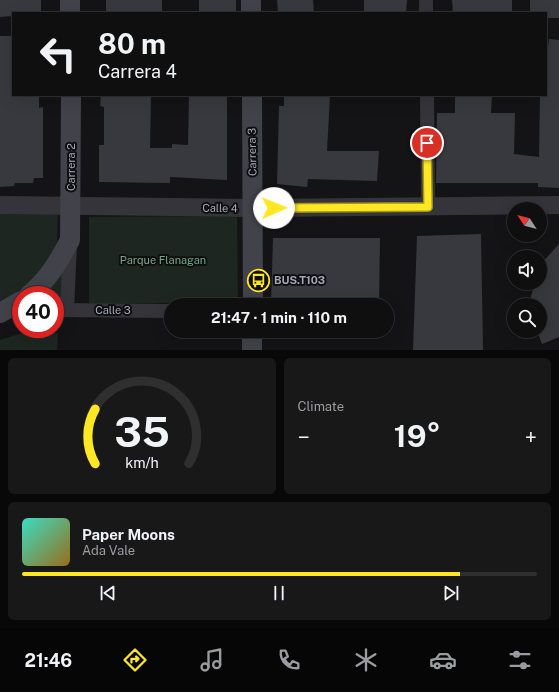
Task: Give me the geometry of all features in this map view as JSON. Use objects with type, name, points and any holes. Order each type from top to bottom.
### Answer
[{"type":"main road","points":[[70,0],[70,12]]},
{"type":"main road","points":[[251,0],[251,12]]},
{"type":"main road","name":"Carrera 2","points":[[38,286],[51,274],[70,240],[71,96]]},
{"type":"main road","name":"Carrera 3","points":[[252,96],[252,298]]},
{"type":"main road","points":[[252,338],[252,350]]},
{"type":"street","points":[[426,0],[426,12]]},
{"type":"street","points":[[427,96],[428,207]]},
{"type":"street","name":"Calle 4","points":[[0,205],[253,208],[559,205]]},
{"type":"street","name":"Carrera 2","points":[[64,287],[70,240]]},
{"type":"street","name":"Calle 3","points":[[64,310],[164,311]]},
{"type":"green space","points":[[0,213],[58,214],[56,250],[51,261],[39,276],[26,286],[12,286],[12,295],[0,301]]},
{"type":"green space","name":"Parque Flanagan","points":[[237,216],[238,298],[164,298],[164,303],[89,304],[89,217]]},
{"type":"green space","points":[[63,269],[63,286],[51,286]]},
{"type":"green space","points":[[12,336],[12,338],[58,338],[57,350],[0,350],[0,340]]},
{"type":"building","points":[[0,0],[41,0],[41,12],[12,12],[12,16],[0,17]]},
{"type":"building","points":[[106,0],[162,0],[162,12],[106,12]]},
{"type":"building","points":[[199,0],[236,0],[236,12],[199,12]]},
{"type":"building","points":[[277,0],[313,0],[314,12],[278,12]]},
{"type":"building","points":[[364,0],[407,0],[406,12],[364,12]]},
{"type":"building","points":[[452,0],[512,0],[512,12],[453,12]]},
{"type":"building","points":[[530,0],[559,0],[559,18],[547,18],[547,12],[530,12]]},
{"type":"building","points":[[0,36],[12,36],[12,96],[39,96],[39,108],[43,107],[43,178],[34,178],[33,183],[15,183],[14,186],[0,187]]},
{"type":"building","points":[[549,39],[559,40],[559,188],[538,187],[538,183],[436,183],[437,113],[455,113],[455,96],[492,96],[491,113],[515,113],[514,154],[539,157],[540,96],[547,96]]},
{"type":"building","points":[[101,96],[151,96],[150,148],[172,148],[172,144],[188,145],[189,96],[227,96],[227,180],[170,177],[170,183],[99,182],[99,145],[104,145],[104,107],[100,106]]},
{"type":"building","points":[[284,96],[330,96],[327,151],[379,151],[377,181],[308,179],[307,187],[277,184],[279,106],[284,106]]},
{"type":"building","points":[[481,234],[483,350],[413,350],[417,236]]},
{"type":"building","points":[[273,238],[380,238],[379,298],[271,298]]},
{"type":"building","points":[[559,244],[559,337],[542,344],[540,338],[547,338],[547,298],[531,298],[531,296],[533,290],[547,290],[547,257]]},
{"type":"place","name":"BUS.T103","points":[[258,280]]},
{"type":"route","points":[[274,208],[428,207],[427,143]]}]
